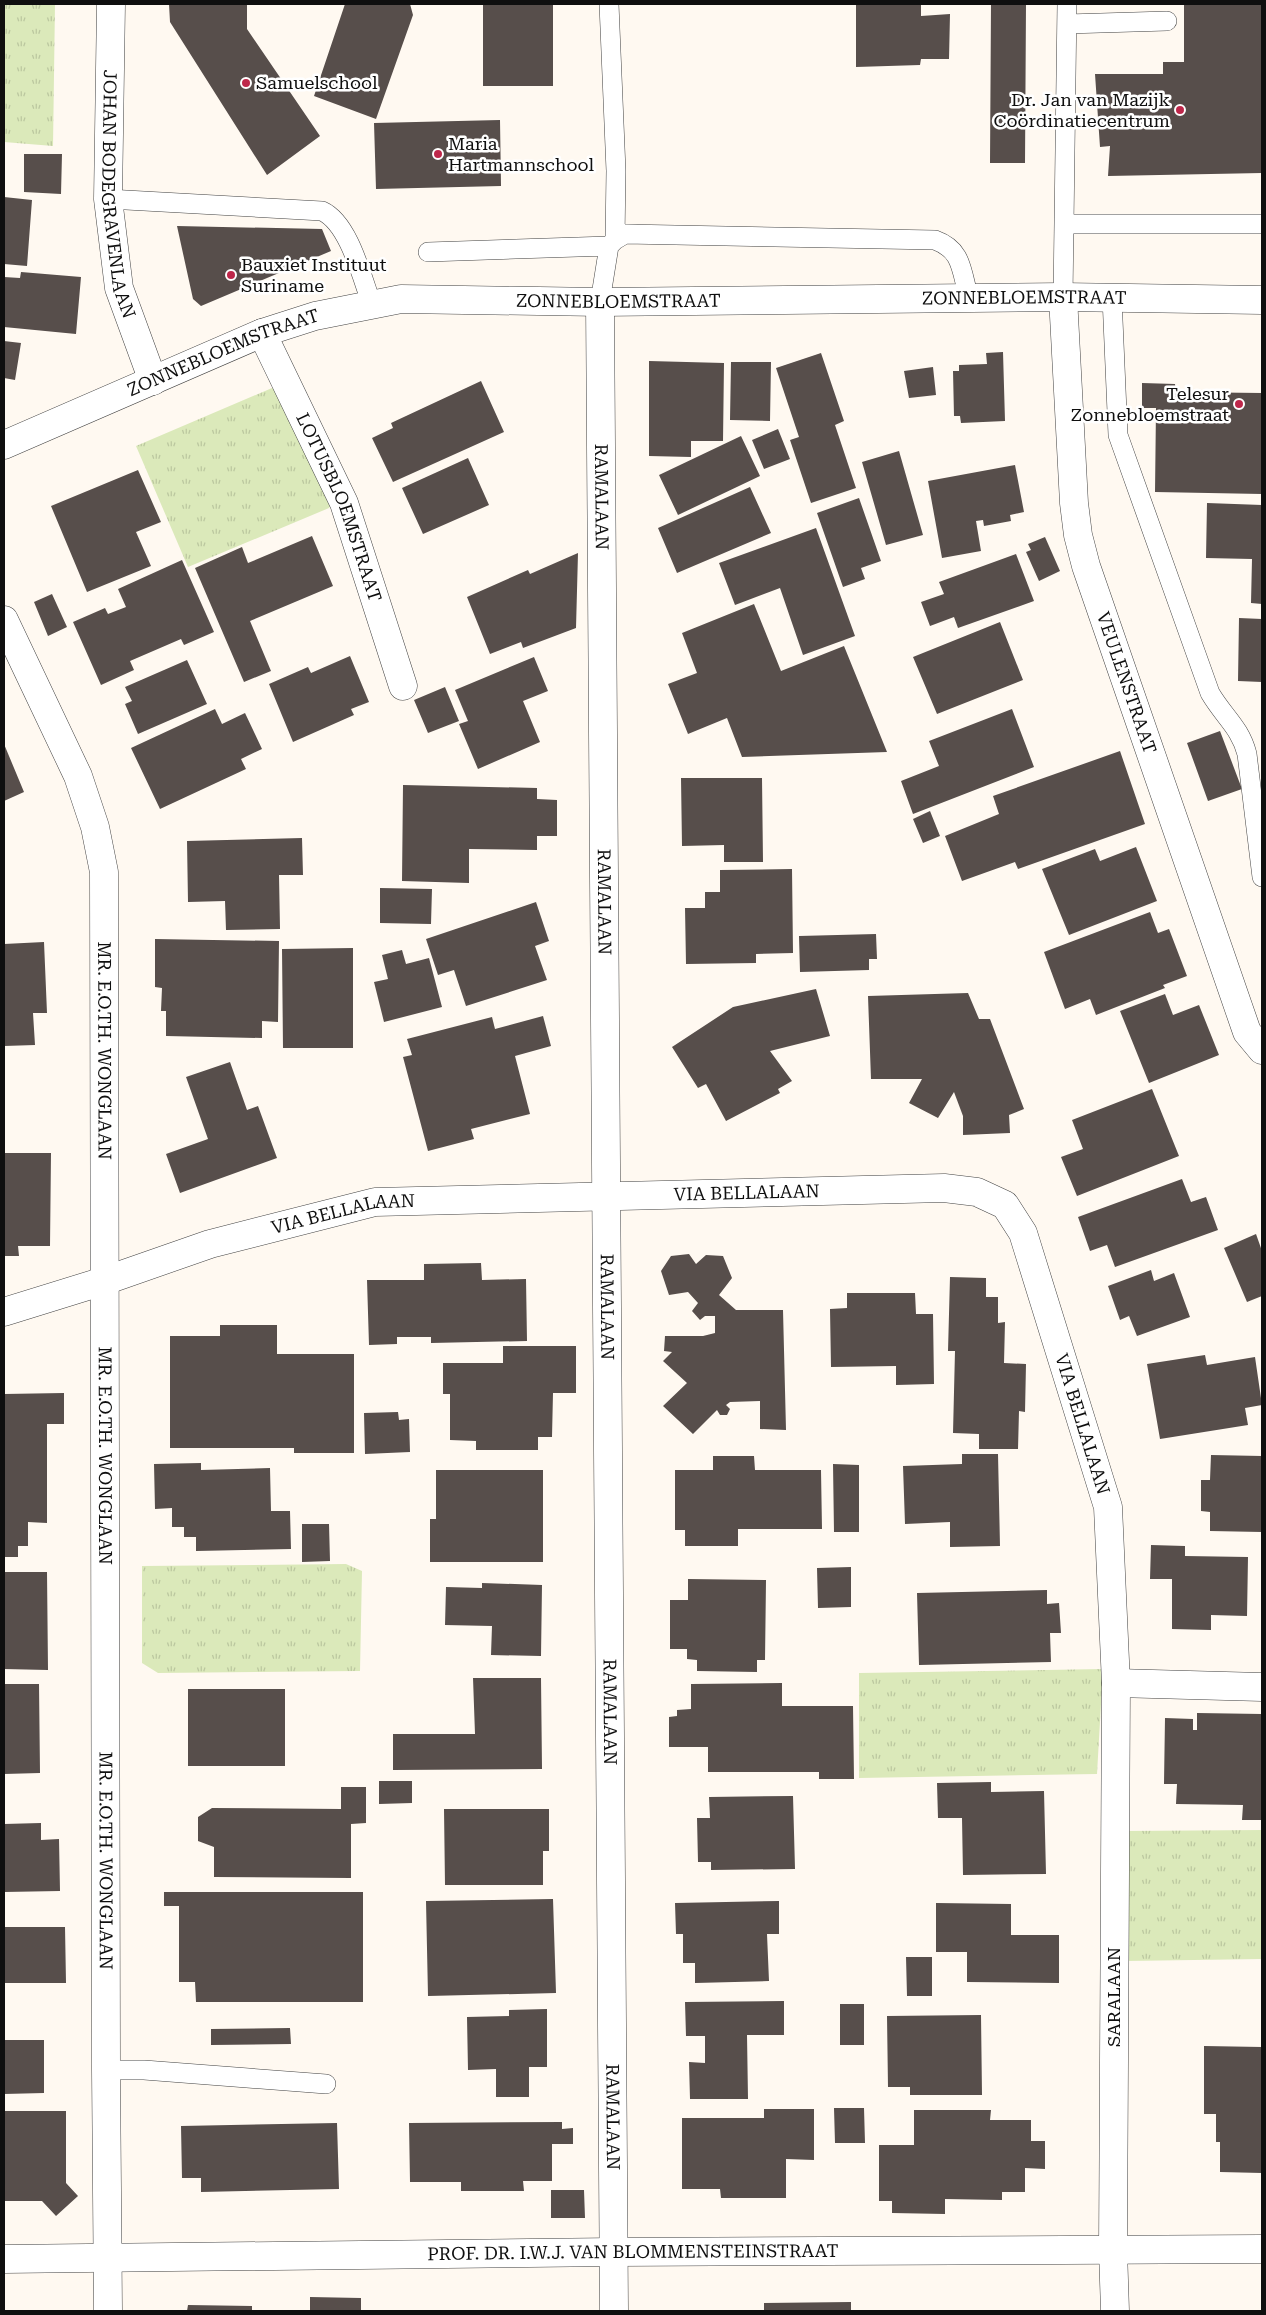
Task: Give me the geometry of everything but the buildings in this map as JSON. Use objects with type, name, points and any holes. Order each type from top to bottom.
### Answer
[{"type":"street","name":"JOHAN BODEGRAVENLAAN","points":[[111,4],[108,199],[119,288],[153,380]]},
{"type":"street","name":"ZONNEBLOEMSTRAAT","points":[[4,445],[262,333],[315,316],[401,300],[600,302],[1063,296],[1262,300]]},
{"type":"street","name":"VEULENSTRAAT","points":[[1063,296],[1074,503],[1082,551],[1247,1032],[1262,1050]]},
{"type":"street","name":"RAMALAAN","points":[[600,302],[614,2311]]},
{"type":"street","name":"LOTUSBLOEMSTRAAT","points":[[262,333],[344,504],[403,686]]},
{"type":"street","name":"MR. E.O.TH. WONGLAAN","points":[[4,620],[78,776],[96,827],[104,872],[106,2258],[108,2311]]},
{"type":"street","name":"VIA BELLALAAN","points":[[4,1312],[104,1281],[210,1244],[375,1202],[944,1188],[977,1192],[1005,1205],[1023,1233],[1108,1507],[1116,1683]]},
{"type":"street","points":[[1116,1683],[1262,1687]]},
{"type":"street","name":"SARALAAN","points":[[1114,2311],[1116,1683]]},
{"type":"street","name":"PROF. DR. I.W.J. VAN BLOMMENSTEINSTRAAT","points":[[4,2259],[613,2252],[1262,2248]]},
{"type":"lane","points":[[600,302],[612,243],[616,171],[609,4]]},
{"type":"lane","points":[[1063,296],[1067,4]]},
{"type":"lane","points":[[1067,24],[1167,20]]},
{"type":"lane","points":[[108,199],[322,211],[332,215],[347,238],[372,305]]},
{"type":"lane","points":[[1064,224],[1262,224]]},
{"type":"lane","points":[[428,252],[612,243],[625,234],[935,240],[947,244],[956,253],[969,298]]},
{"type":"lane","points":[[1112,297],[1118,435],[1210,693],[1223,713],[1239,731],[1244,743],[1247,754],[1262,877]]},
{"type":"lane","points":[[106,2070],[144,2070],[326,2084]]},
{"type":"green space","points":[[4,4],[55,4],[53,146],[4,142]]},
{"type":"green space","points":[[272,388],[283,392],[333,502],[329,508],[188,567],[136,446]]},
{"type":"green space","points":[[346,1564],[362,1571],[360,1671],[158,1673],[142,1663],[142,1566]]},
{"type":"green space","points":[[1103,1669],[1097,1774],[859,1778],[859,1673]]},
{"type":"green space","points":[[1262,1830],[1262,1959],[1126,1961],[1124,1831]]},
{"type":"place","name":"Samuelschool","points":[[246,83]]},
{"type":"place","name":"Dr. Jan van Mazijk Coördinatiecentrum","points":[[1180,110]]},
{"type":"place","name":"Maria Hartmannschool","points":[[438,154]]},
{"type":"place","name":"Bauxiet Instituut Suriname","points":[[231,275]]},
{"type":"place","name":"Telesur Zonnebloemstraat","points":[[1239,404]]}]
